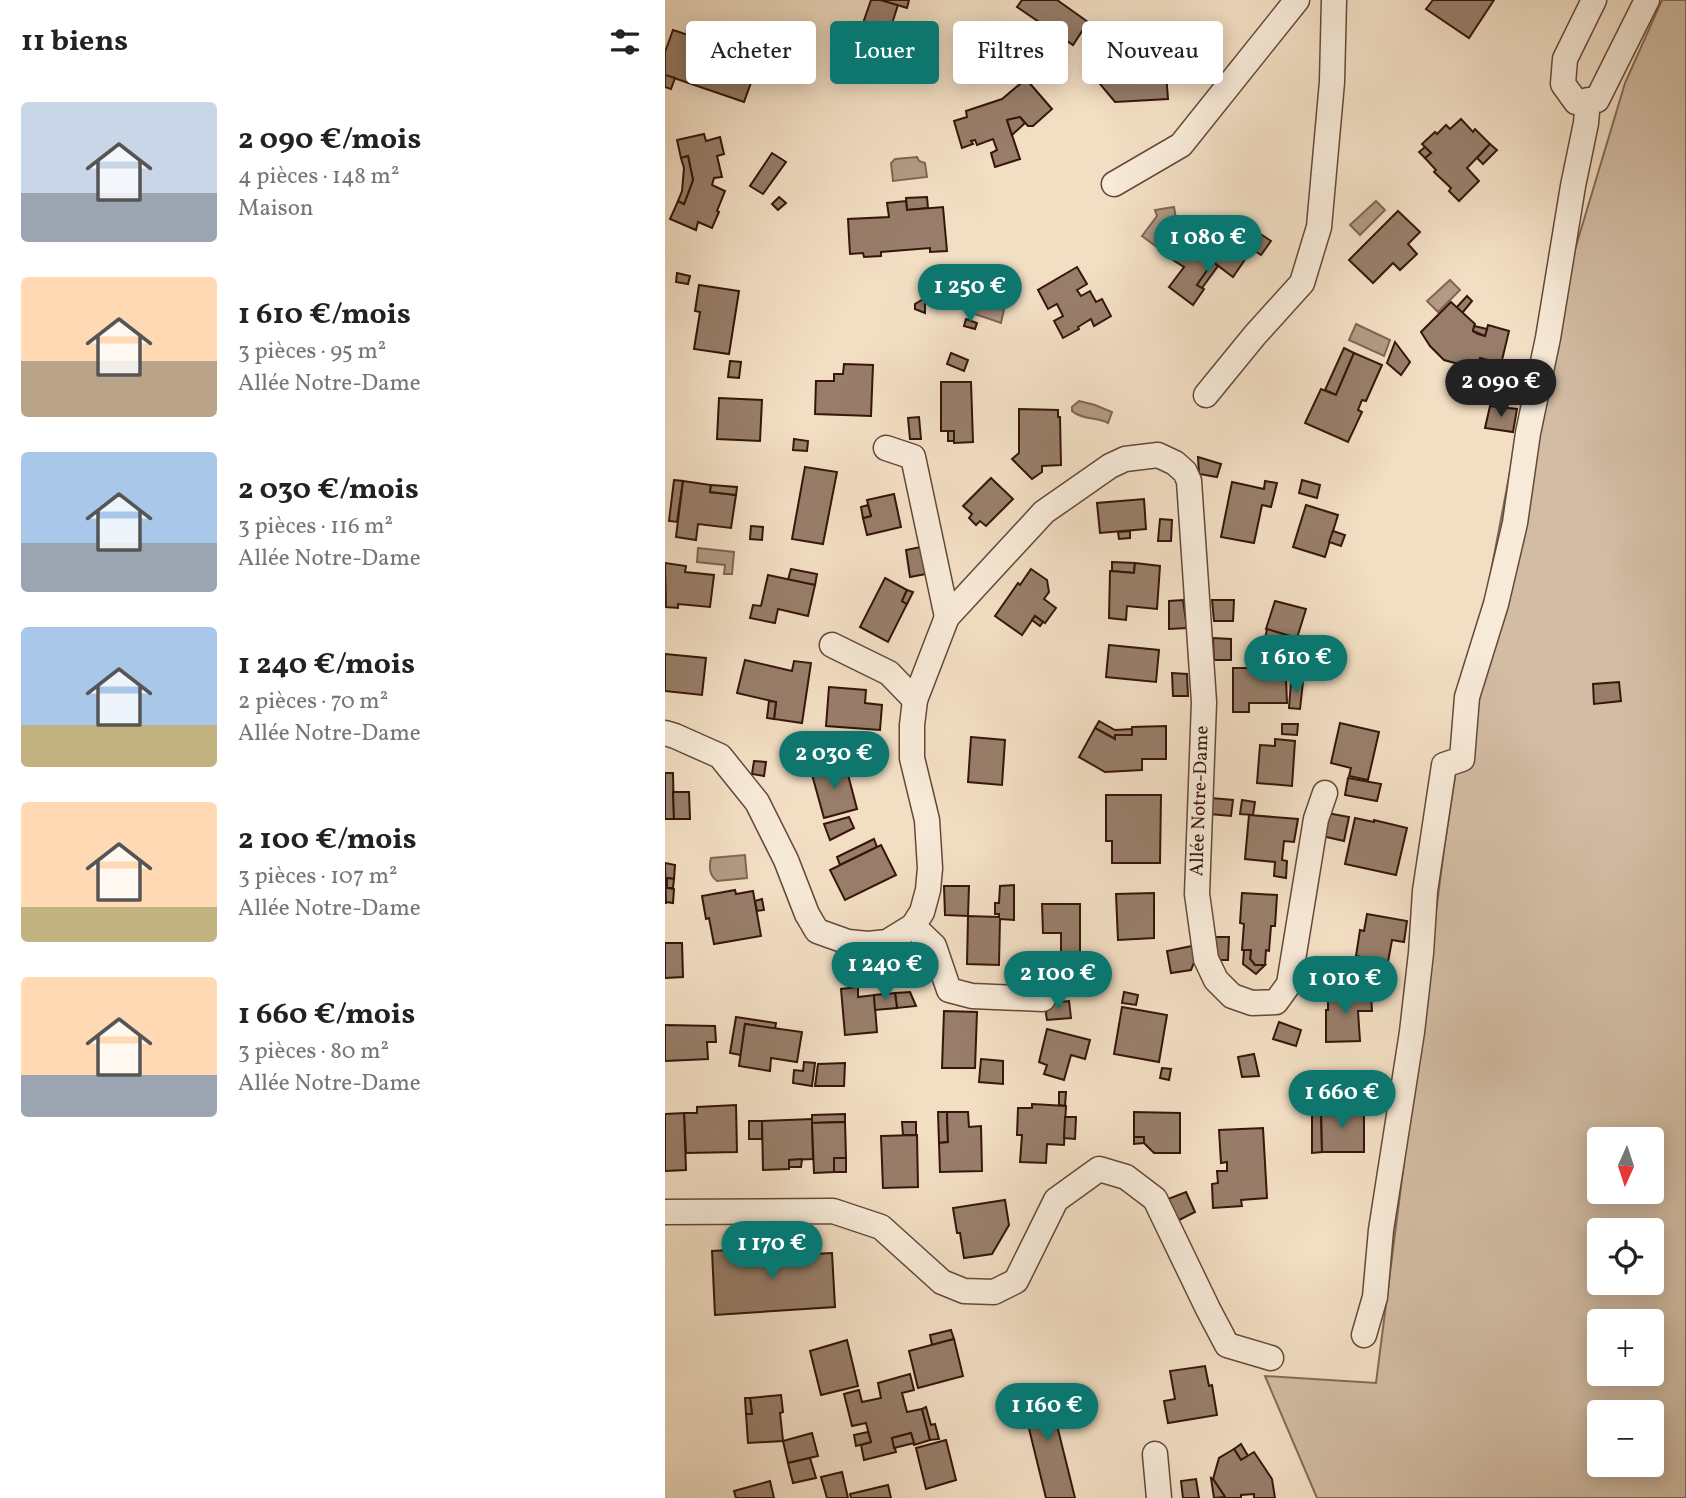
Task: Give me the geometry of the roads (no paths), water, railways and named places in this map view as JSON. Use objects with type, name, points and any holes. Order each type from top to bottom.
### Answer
[{"type":"street","points":[[1114,184],[1181,145],[1297,0]]},
{"type":"street","points":[[1206,395],[1302,282],[1319,227],[1332,82],[1334,0]]},
{"type":"street","points":[[1594,0],[1565,59],[1563,84],[1576,102],[1597,100],[1647,0]]},
{"type":"street","points":[[1364,1335],[1375,1297],[1381,1230],[1412,1032],[1425,891],[1444,765],[1462,759],[1467,697],[1496,604],[1515,523],[1528,433],[1548,338],[1588,100]]},
{"type":"street","points":[[886,448],[913,457],[947,617]]},
{"type":"street","name":"Allée Notre-Dame","points":[[913,926],[922,912],[930,868],[927,820],[912,758],[912,724],[915,700],[947,617],[1044,512],[1110,466],[1125,459],[1158,455],[1175,463],[1185,472],[1189,481],[1204,702],[1197,894],[1206,959],[1216,980],[1231,996],[1252,1003],[1276,1002],[1289,984],[1317,819],[1325,793]]},
{"type":"street","points":[[832,645],[889,673],[915,700]]},
{"type":"street","points":[[665,733],[720,756],[757,802],[786,860],[807,914],[817,930],[848,942],[868,944],[887,942],[913,926],[934,946],[949,990],[972,996],[1043,999]]},
{"type":"street","points":[[665,1212],[832,1211],[880,1227],[942,1283],[964,1291],[994,1292],[1016,1281],[1056,1200],[1099,1169],[1126,1177],[1155,1199],[1227,1345],[1271,1358]]},
{"type":"street","points":[[1155,1454],[1159,1498]]}]
